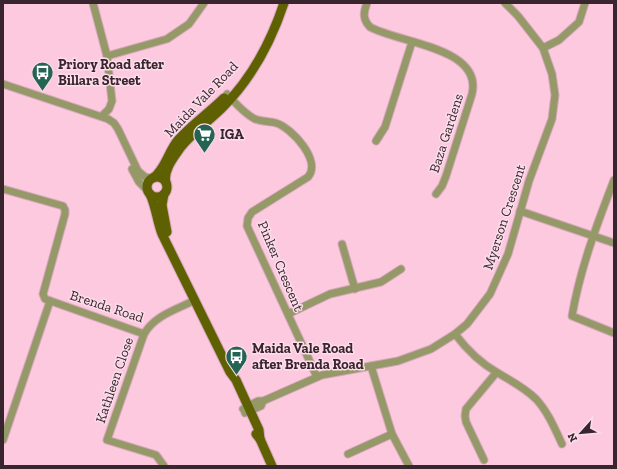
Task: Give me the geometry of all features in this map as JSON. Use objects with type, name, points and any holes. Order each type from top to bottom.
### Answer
[{"type":"main road","name":"Maida Vale Road","points":[[166,183],[165,180],[167,169],[181,147],[254,70],[274,31],[284,3]]},
{"type":"main road","name":"Maida Vale Road","points":[[153,178],[161,171],[171,149],[178,140],[229,96]]},
{"type":"main road","points":[[183,276],[165,224],[162,205],[167,187],[166,183],[162,178],[153,178],[148,183],[149,192],[155,207],[158,224],[162,234],[230,372],[231,383],[246,410],[254,431],[260,438],[272,466]]},
{"type":"main road","points":[[149,192],[156,197],[164,194]]},
{"type":"street","points":[[93,3],[107,56],[112,101],[109,109],[102,116]]},
{"type":"street","points":[[107,56],[167,38],[189,24],[204,3]]},
{"type":"street","name":"Baza Gardens","points":[[367,3],[364,16],[368,25],[372,28],[440,50],[467,69],[470,74],[473,83],[472,94],[446,176],[442,186],[436,194]]},
{"type":"street","name":"Myerson Crescent","points":[[246,410],[258,401],[263,401],[322,375],[398,361],[420,354],[456,334],[467,324],[490,294],[508,254],[529,181],[552,119],[555,95],[552,74],[543,48],[506,3]]},
{"type":"street","points":[[543,48],[559,40],[578,22],[585,3]]},
{"type":"street","points":[[376,141],[385,128],[412,42]]},
{"type":"street","points":[[3,84],[102,116],[114,123],[138,171],[145,177],[153,178]]},
{"type":"street","name":"Pinker Crescent","points":[[229,96],[254,118],[265,122],[275,122],[283,126],[300,142],[311,161],[312,171],[308,177],[252,212],[248,218],[247,226],[317,377]]},
{"type":"street","points":[[122,137],[133,170],[139,182],[149,192]]},
{"type":"street","points":[[614,180],[593,236],[572,316],[614,333]]},
{"type":"street","points":[[3,189],[63,206],[65,210],[43,294],[46,299],[50,301],[7,417],[3,440]]},
{"type":"street","points":[[520,211],[614,243]]},
{"type":"street","points":[[342,244],[355,289]]},
{"type":"street","points":[[288,314],[330,294],[381,282],[401,269]]},
{"type":"street","name":"Brenda Road","points":[[50,301],[144,334],[150,325],[163,315],[195,300]]},
{"type":"street","name":"Kathleen Close","points":[[144,334],[107,440],[156,455],[164,466]]},
{"type":"street","points":[[456,334],[470,352],[496,372],[519,385],[536,399],[547,415],[562,444]]},
{"type":"street","points":[[371,366],[392,434],[409,466]]},
{"type":"street","points":[[484,460],[466,422],[465,416],[466,409],[496,372]]},
{"type":"street","points":[[348,454],[392,434]]},
{"type":"place","name":"Priory Road after Billara Street","points":[[42,92]]},
{"type":"place","name":"IGA","points":[[205,154]]},
{"type":"place","name":"Maida Vale Road after Brenda Road","points":[[237,376]]}]
